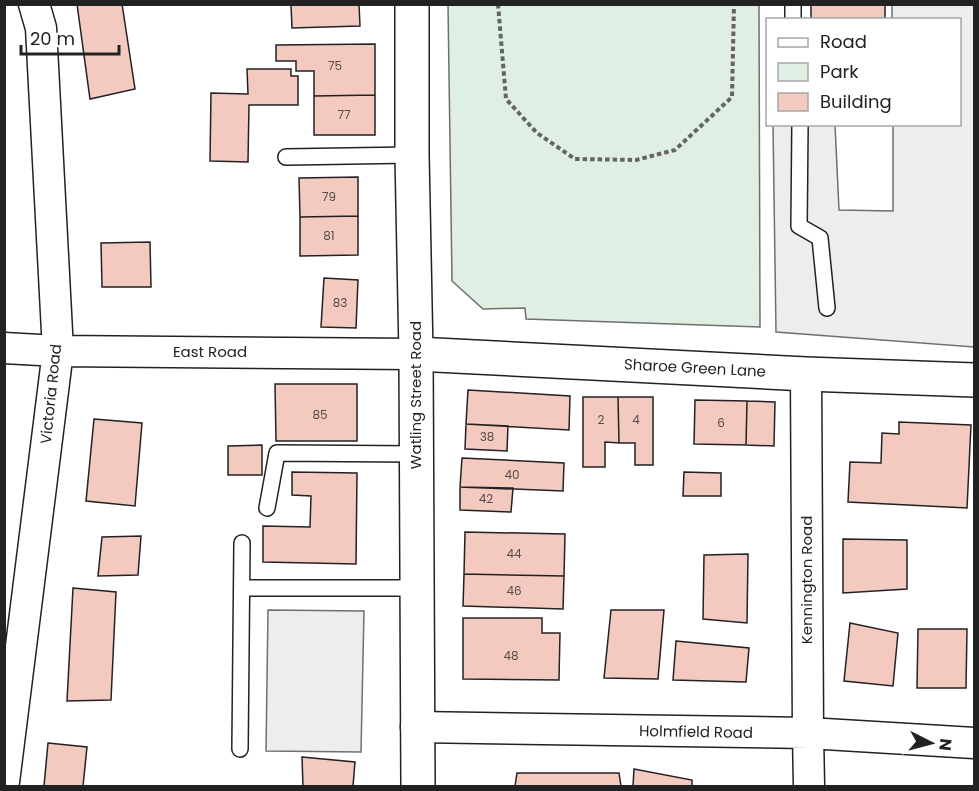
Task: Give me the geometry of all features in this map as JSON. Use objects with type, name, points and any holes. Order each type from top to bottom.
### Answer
[{"type":"main road","name":"Watling Street Road","points":[[412,4],[411,155],[416,354],[418,786]]},
{"type":"main road","name":"Sharoe Green Lane","points":[[416,354],[806,374],[975,380]]},
{"type":"street","name":"Victoria Road","points":[[4,782],[58,351],[41,28],[34,4]]},
{"type":"street","name":"East Road","points":[[4,348],[58,351],[416,354]]},
{"type":"street","name":"Kennington Road","points":[[806,374],[809,786]]},
{"type":"street","name":"Holmfield Road","points":[[416,727],[808,734],[975,743]]},
{"type":"lane","points":[[800,126],[799,226],[820,238],[827,308]]},
{"type":"lane","points":[[286,157],[411,155]]},
{"type":"lane","points":[[267,508],[277,453],[416,454]]},
{"type":"lane","points":[[240,749],[242,543]]},
{"type":"lane","points":[[242,588],[416,588]]},
{"type":"path","points":[[498,4],[506,99],[537,133],[575,159],[636,160],[675,150],[732,97],[734,4]]},
{"type":"green space","points":[[448,5],[759,5],[760,327],[526,319],[525,308],[483,309],[452,281]]},
{"type":"shaded area","points":[[892,5],[974,5],[974,347],[776,332],[773,126],[835,126],[839,210],[893,211],[893,126],[961,126],[961,18],[892,18]]},
{"type":"shaded area","points":[[268,610],[364,611],[361,752],[266,751]]},
{"type":"building","points":[[77,4],[122,4],[135,89],[90,99]]},
{"type":"building","points":[[359,4],[360,26],[292,28],[291,5]]},
{"type":"building","points":[[811,4],[885,4],[885,18],[811,18]]},
{"type":"building","points":[[375,44],[375,95],[314,96],[314,71],[296,71],[296,61],[276,61],[276,45]]},
{"type":"building","points":[[247,69],[291,69],[291,76],[298,76],[298,105],[249,105],[248,162],[210,161],[211,93],[248,94]]},
{"type":"building","points":[[375,95],[375,135],[314,135],[314,96]]},
{"type":"building","points":[[358,177],[358,216],[300,217],[299,178]]},
{"type":"building","points":[[358,216],[358,255],[300,256],[300,217]]},
{"type":"building","points":[[150,242],[151,287],[102,287],[101,243]]},
{"type":"building","points":[[324,278],[358,280],[356,328],[321,327]]},
{"type":"building","points":[[275,384],[357,384],[357,441],[276,441]]},
{"type":"building","points":[[468,390],[570,396],[569,430],[466,424]]},
{"type":"building","points":[[583,397],[618,397],[619,443],[605,442],[605,467],[583,467]]},
{"type":"building","points":[[618,397],[653,397],[653,465],[635,465],[635,443],[619,443]]},
{"type":"building","points":[[695,400],[747,401],[746,445],[694,444]]},
{"type":"building","points":[[747,401],[775,402],[774,446],[746,445]]},
{"type":"building","points":[[94,419],[142,423],[135,506],[86,501]]},
{"type":"building","points":[[899,422],[971,425],[967,508],[848,502],[850,462],[881,463],[882,433],[899,434]]},
{"type":"building","points":[[466,424],[508,426],[507,451],[465,449]]},
{"type":"building","points":[[262,445],[262,475],[228,475],[228,446]]},
{"type":"building","points":[[462,458],[564,463],[563,491],[460,487]]},
{"type":"building","points":[[292,472],[357,473],[356,564],[263,562],[263,526],[310,527],[311,496],[292,495]]},
{"type":"building","points":[[684,472],[721,473],[721,496],[683,496]]},
{"type":"building","points":[[460,487],[513,488],[511,512],[460,510]]},
{"type":"building","points":[[465,532],[565,534],[564,576],[464,574]]},
{"type":"building","points":[[141,536],[138,575],[98,576],[102,537]]},
{"type":"building","points":[[843,539],[907,540],[907,589],[843,593]]},
{"type":"building","points":[[748,554],[747,623],[703,619],[704,555]]},
{"type":"building","points":[[464,574],[564,576],[563,609],[463,606]]},
{"type":"building","points":[[73,588],[116,592],[111,700],[67,701]]},
{"type":"building","points":[[611,610],[664,610],[658,679],[604,678]]},
{"type":"building","points":[[463,618],[542,618],[542,633],[560,633],[559,680],[463,679]]},
{"type":"building","points":[[850,623],[898,633],[893,686],[844,681]]},
{"type":"building","points":[[918,629],[967,629],[966,688],[917,688]]},
{"type":"building","points":[[676,641],[749,648],[746,682],[673,680]]},
{"type":"building","points":[[48,743],[87,747],[83,786],[44,786]]},
{"type":"building","points":[[302,757],[355,762],[353,786],[303,786]]},
{"type":"building","points":[[634,769],[692,780],[692,786],[633,786]]},
{"type":"building","points":[[517,773],[619,773],[621,786],[515,786]]}]
